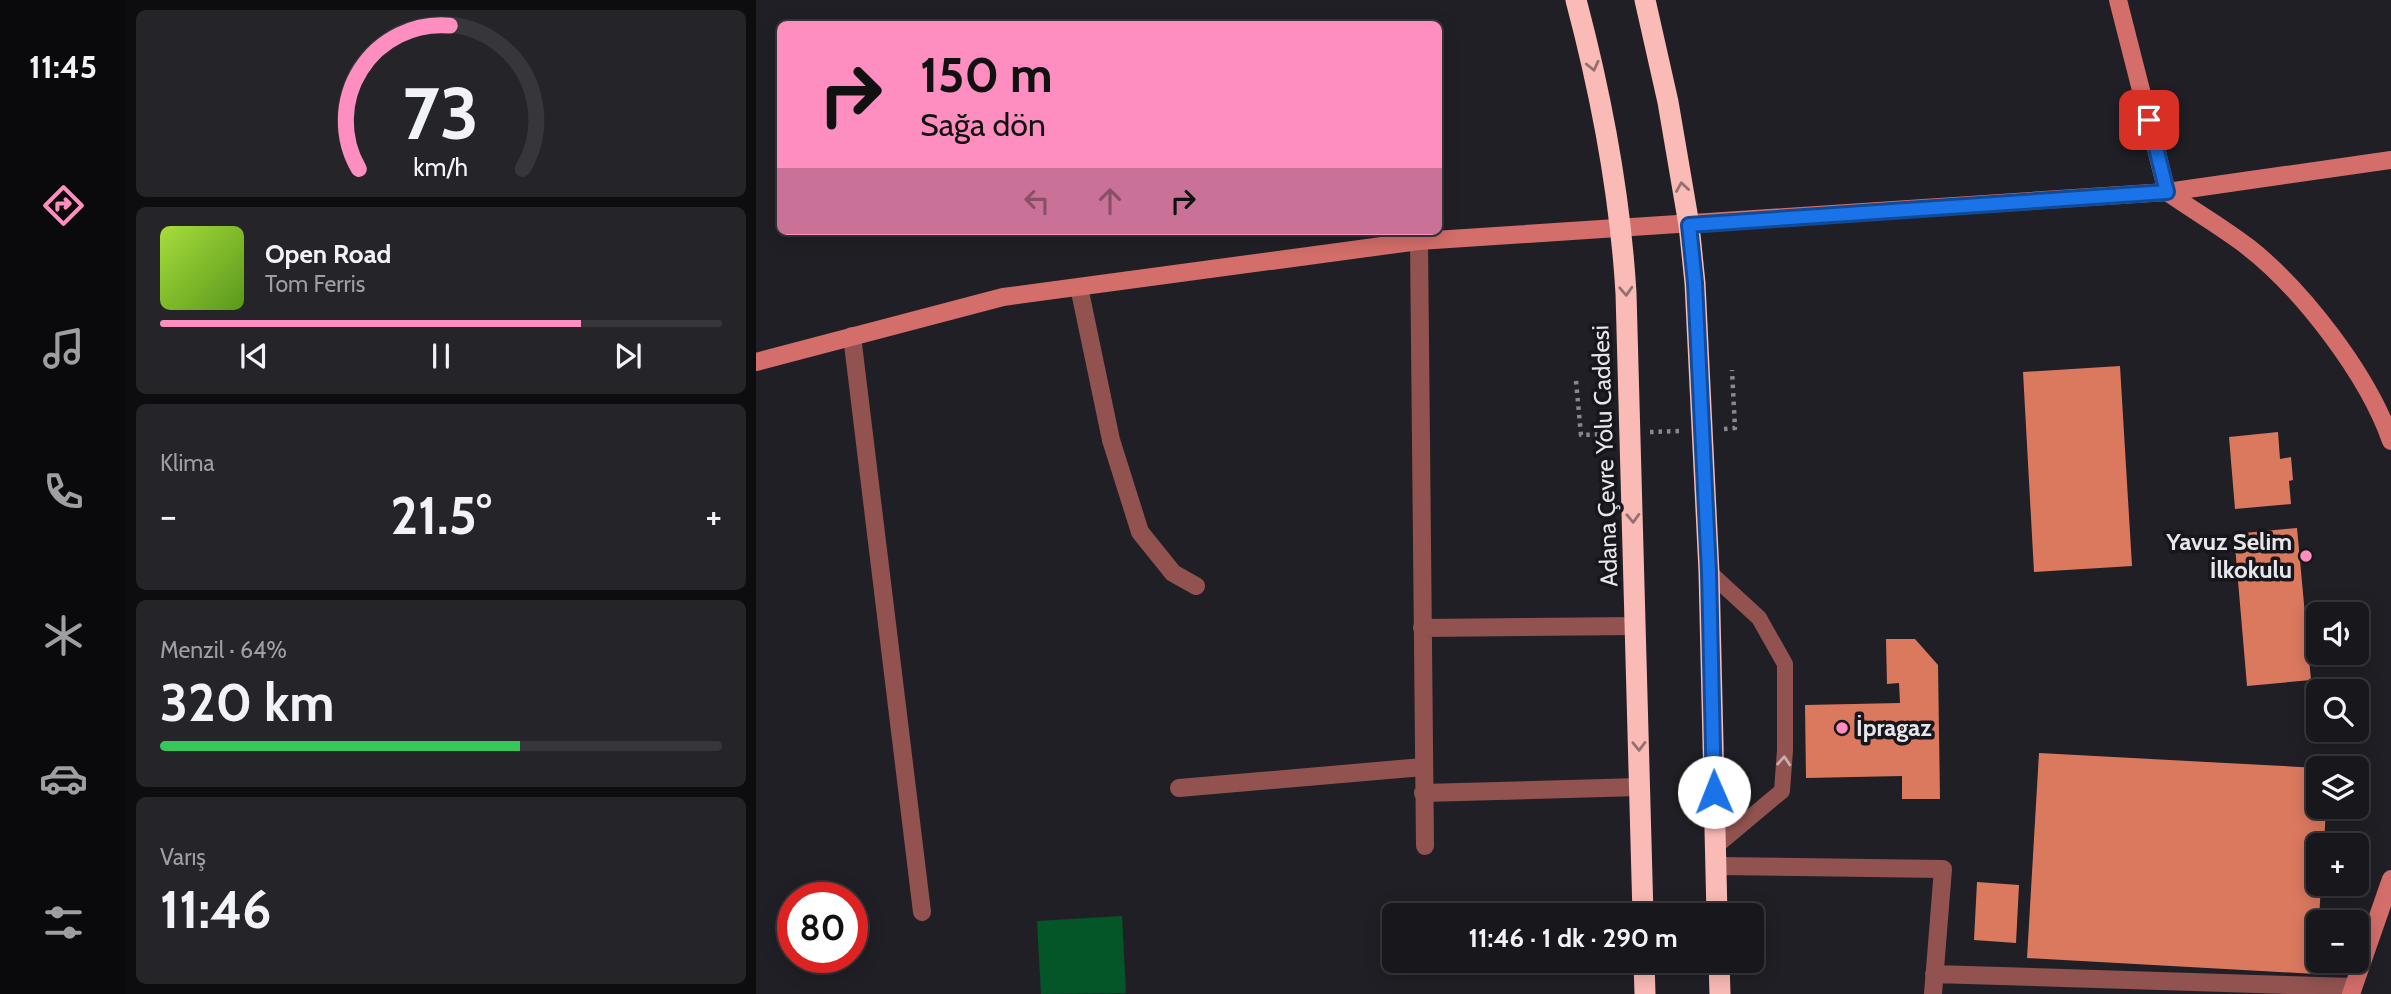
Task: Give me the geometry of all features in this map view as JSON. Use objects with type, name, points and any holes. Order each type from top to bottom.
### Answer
[{"type":"highway","name":"Adana Çevre Yolu Caddesi","points":[[1576,0],[1604,118],[1622,229],[1643,903]]},
{"type":"highway","points":[[1645,0],[1668,102],[1689,225],[1695,283],[1709,572],[1717,903]]},
{"type":"highway","points":[[1644,973],[1645,994]]},
{"type":"highway","points":[[1719,973],[1720,994]]},
{"type":"street","points":[[2118,0],[2167,192],[2248,247],[2299,297],[2356,373],[2391,440]]},
{"type":"street","points":[[756,362],[1003,297],[1419,241],[2167,192],[2391,160]]},
{"type":"street","points":[[1419,241],[1425,846]]},
{"type":"street","points":[[1079,287],[1111,440],[1140,532],[1173,573],[1196,586]]},
{"type":"street","points":[[852,336],[922,912]]},
{"type":"street","points":[[1422,628],[1636,626]]},
{"type":"street","points":[[1179,788],[1423,767]]},
{"type":"street","points":[[1423,793],[1639,787]]},
{"type":"street","points":[[1716,856],[1943,869],[1933,994]]},
{"type":"street","points":[[1934,974],[2352,990],[2391,879]]},
{"type":"lane","points":[[1709,572],[1759,618],[1785,664],[1782,791],[1716,856]]},
{"type":"path","points":[[1722,429],[1735,428],[1732,370]]},
{"type":"path","points":[[1576,381],[1581,435],[1619,433]]},
{"type":"path","points":[[1645,432],[1684,430]]},
{"type":"green space","points":[[1122,916],[1126,993],[1041,994],[1037,921]]},
{"type":"building","points":[[2120,366],[2132,566],[2034,572],[2023,372]]},
{"type":"building","points":[[2278,432],[2280,459],[2291,457],[2291,504],[2235,509],[2229,437]]},
{"type":"building","points":[[2297,528],[2306,626],[2306,665],[2310,665],[2311,679],[2247,686],[2234,534]]},
{"type":"building","points":[[1886,639],[1915,639],[1938,665],[1940,799],[1902,799],[1902,776],[1806,778],[1805,705],[1900,703],[1899,683],[1887,684]]},
{"type":"building","points":[[2039,753],[2306,767],[2306,819],[2325,819],[2325,833],[2306,833],[2306,896],[2320,896],[2320,910],[2306,910],[2306,973],[2316,974],[2027,958]]},
{"type":"building","points":[[1977,882],[2019,885],[2016,943],[1974,940]]},
{"type":"place","name":"Yavuz Selim İlkokulu","points":[[2306,556]]},
{"type":"place","name":"İpragaz","points":[[1842,728]]},
{"type":"route","points":[[1714,792],[1709,572],[1695,283],[1689,225],[2167,192],[2149,120]]}]
